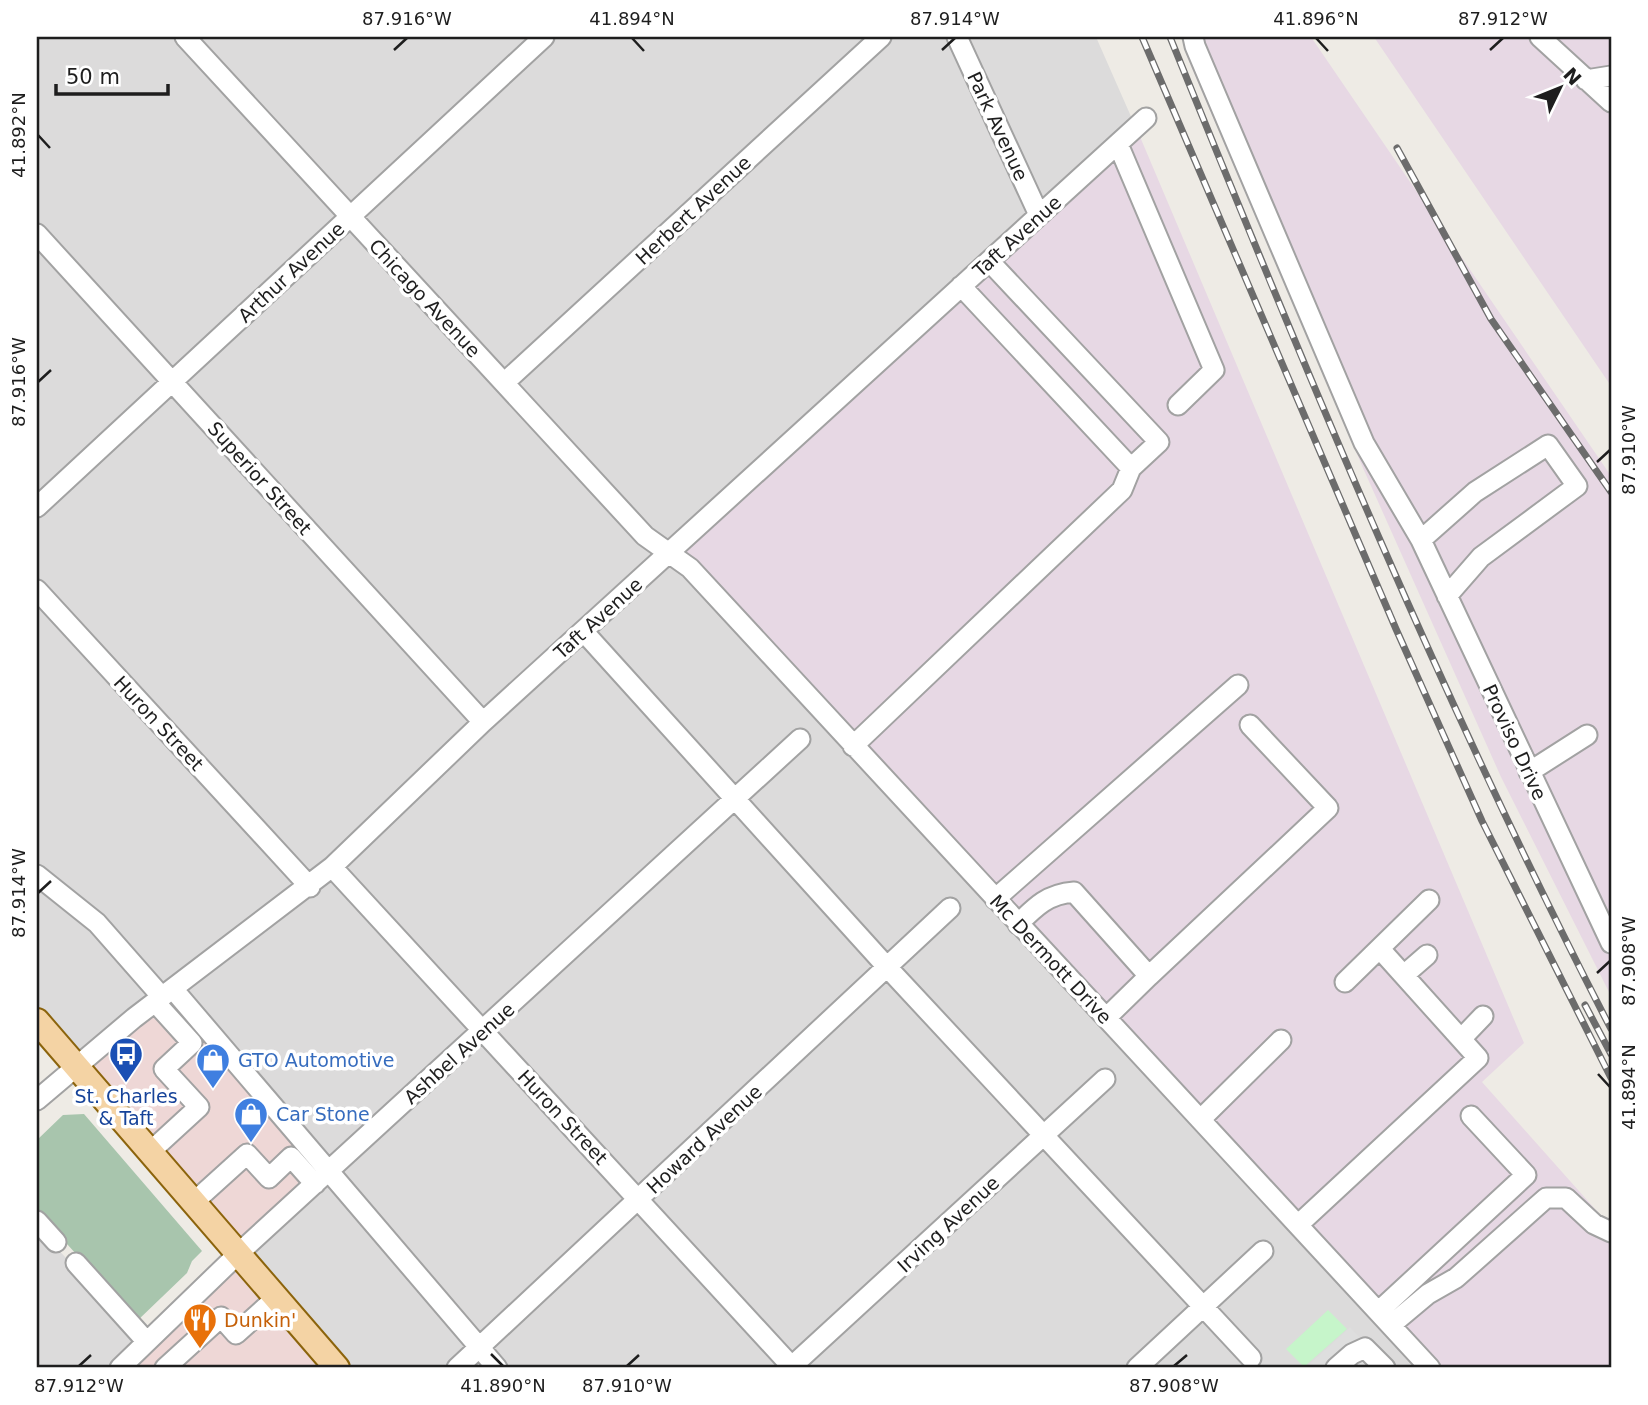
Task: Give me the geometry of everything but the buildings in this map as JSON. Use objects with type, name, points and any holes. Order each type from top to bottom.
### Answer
[{"type":"main road","points":[[37,1021],[240,1252],[333,1367]]},
{"type":"street","name":"Arthur Avenue","points":[[37,507],[544,37]]},
{"type":"street","name":"Herbert Avenue","points":[[504,383],[881,37]]},
{"type":"street","name":"Park Avenue","points":[[957,37],[1039,215]]},
{"type":"street","name":"Proviso Drive","points":[[1194,37],[1200,59],[1364,443],[1421,540],[1611,943]]},
{"type":"street","points":[[1540,37],[1611,103]]},
{"type":"street","name":"Chicago Avenue","points":[[194,40],[350,217],[645,536],[670,552]]},
{"type":"street","points":[[1586,80],[1611,76]]},
{"type":"street","name":"Taft Avenue","points":[[37,1100],[163,996],[310,887],[483,722],[1146,118]]},
{"type":"street","points":[[1118,144],[1214,370],[1178,405]]},
{"type":"street","name":"Superior Street","points":[[37,234],[483,722]]},
{"type":"street","points":[[853,746],[1122,490],[1131,467],[1159,442],[989,261]]},
{"type":"street","points":[[961,286],[1131,467]]},
{"type":"street","points":[[1421,540],[1475,492],[1548,445],[1577,486],[1481,557],[1447,596]]},
{"type":"street","name":"Mc Dermott Drive","points":[[670,552],[690,568],[1430,1368]]},
{"type":"street","name":"Huron Street","points":[[37,590],[310,887]]},
{"type":"street","points":[[583,631],[887,967],[1251,1358]]},
{"type":"street","points":[[995,899],[1238,685]]},
{"type":"street","points":[[1107,1018],[1328,808],[1250,725]]},
{"type":"street","points":[[1529,772],[1587,735]]},
{"type":"street","name":"Ashbel Avenue","points":[[128,1366],[147,1342],[240,1252],[484,1032],[800,739]]},
{"type":"street","name":"Huron Street","points":[[332,867],[640,1199],[792,1368]]},
{"type":"street","points":[[37,875],[97,923],[322,1177],[497,1368]]},
{"type":"street","points":[[1018,924],[1042,901],[1056,893],[1074,892],[1149,976]]},
{"type":"street","points":[[1345,982],[1429,900]]},
{"type":"street","name":"Howard Avenue","points":[[457,1368],[950,908]]},
{"type":"street","points":[[1299,1224],[1478,1058],[1380,949]]},
{"type":"street","points":[[1404,975],[1427,955]]},
{"type":"street","points":[[151,1152],[199,1107],[164,1069],[192,1043],[163,996]]},
{"type":"street","points":[[1461,1039],[1483,1016]]},
{"type":"street","points":[[1201,1119],[1281,1040]]},
{"type":"street","name":"Irving Avenue","points":[[792,1368],[1105,1079]]},
{"type":"street","points":[[1385,1318],[1526,1175],[1471,1116]]},
{"type":"street","points":[[195,1201],[247,1154],[269,1178],[291,1157],[322,1177]]},
{"type":"street","points":[[1385,1318],[1456,1278],[1546,1198],[1566,1198],[1594,1224],[1611,1232]]},
{"type":"street","points":[[37,1221],[56,1242]]},
{"type":"street","points":[[1137,1368],[1263,1251]]},
{"type":"street","points":[[76,1263],[147,1342]]},
{"type":"street","points":[[165,1368],[220,1317],[236,1334],[277,1297]]},
{"type":"street","points":[[1336,1368],[1352,1354],[1365,1348],[1385,1368]]},
{"type":"shaded area","points":[[37,37],[1096,37],[1133,121],[311,879],[80,1063],[37,1007]]},
{"type":"shaded area","points":[[1203,37],[1311,37],[1611,476],[1611,996],[1501,777],[1363,468],[1186,54]]},
{"type":"shaded area","points":[[1374,37],[1611,37],[1611,386]]},
{"type":"shaded area","points":[[1138,132],[1524,1043],[1482,1082],[1611,1227],[1611,1368],[1434,1368],[679,552]]},
{"type":"shaded area","points":[[670,559],[1421,1368],[343,1368],[246,1253],[181,989]]},
{"type":"shaded area","points":[[181,989],[336,1172],[246,1253],[87,1069]]},
{"type":"shaded area","points":[[37,1226],[142,1342],[115,1368],[37,1368]]},
{"type":"shaded area","points":[[237,1255],[333,1368],[128,1368]]},
{"type":"shaded area","points":[[1350,1327],[1389,1368],[1305,1368]]},
{"type":"green space","points":[[84,1114],[202,1251],[192,1261],[187,1273],[137,1321],[37,1211],[37,1140],[63,1115]]},
{"type":"green space","points":[[1328,1310],[1347,1329],[1304,1367],[1286,1349]]},
{"type":"railway","points":[[1142,37],[1396,629],[1482,821],[1611,1078]]},
{"type":"railway","points":[[1170,37],[1273,288],[1434,662],[1491,786],[1611,1029]]},
{"type":"railway","points":[[1397,148],[1491,319],[1611,492]]},
{"type":"railway","points":[[1585,1005],[1611,1054]]},
{"type":"place","name":"St. Charles & Taft","points":[[126,1084]]},
{"type":"place","name":"GTO Automotive","points":[[213,1090]]},
{"type":"place","name":"Car Stone","points":[[251,1144]]},
{"type":"place","name":"Dunkin'","points":[[200,1350]]}]
